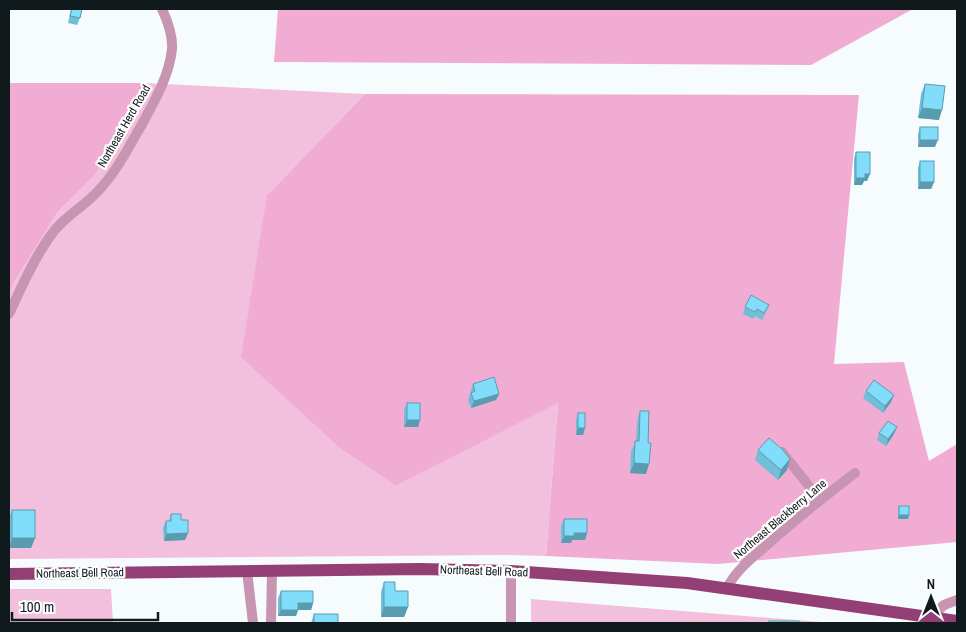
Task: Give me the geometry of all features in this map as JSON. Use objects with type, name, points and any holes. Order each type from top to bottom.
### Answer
[{"type":"main road","name":"Northeast Bell Road","points":[[9,574],[421,568],[511,571],[648,580],[727,588],[957,621]]},
{"type":"street","name":"Northeast Herd Road","points":[[9,314],[31,267],[46,242],[56,229],[99,190],[114,171],[154,101],[169,65],[172,49],[170,29],[162,9]]},
{"type":"street","points":[[774,442],[820,500]]},
{"type":"street","name":"Northeast Blackberry Lane","points":[[727,588],[734,576],[762,549],[855,473]]},
{"type":"street","points":[[247,571],[253,623]]},
{"type":"street","points":[[271,623],[272,571]]},
{"type":"street","points":[[511,571],[511,623]]},
{"type":"street","points":[[932,618],[944,605],[957,600]]},
{"type":"shaded area","points":[[278,9],[913,9],[811,65],[274,62]]},
{"type":"shaded area","points":[[9,83],[145,83],[119,140],[94,176],[57,213],[13,284],[9,294]]},
{"type":"shaded area","points":[[145,83],[365,94],[267,195],[396,486],[558,402],[546,556],[9,559],[9,294],[13,284],[57,213],[94,176],[119,140]]},
{"type":"shaded area","points":[[365,94],[859,95],[834,364],[904,362],[929,461],[957,444],[957,542],[718,564],[546,556],[558,403],[396,486],[339,447],[241,357],[267,195]]},
{"type":"shaded area","points":[[9,589],[111,589],[113,623],[9,623]]},
{"type":"shaded area","points":[[531,599],[834,623],[531,623]]},
{"type":"building","points":[[72,9],[82,9],[80,18],[70,16]]},
{"type":"building","points":[[925,84],[945,86],[942,110],[922,108]]},
{"type":"building","points":[[920,127],[938,127],[938,140],[920,140]]},
{"type":"building","points":[[856,152],[870,152],[870,174],[865,174],[865,178],[856,178]]},
{"type":"building","points":[[920,161],[934,161],[934,182],[920,182]]},
{"type":"building","points":[[751,295],[769,305],[764,313],[757,309],[755,312],[745,307]]},
{"type":"building","points":[[494,377],[499,394],[474,401],[471,393],[475,391],[473,384]]},
{"type":"building","points":[[874,380],[894,395],[885,406],[866,391]]},
{"type":"building","points":[[407,403],[420,403],[420,420],[407,420]]},
{"type":"building","points":[[640,411],[649,411],[648,443],[651,443],[649,464],[634,463],[635,441],[639,441]]},
{"type":"building","points":[[578,413],[585,413],[585,428],[578,428]]},
{"type":"building","points":[[888,421],[897,427],[888,439],[879,433]]},
{"type":"building","points":[[769,438],[790,459],[781,470],[758,450]]},
{"type":"building","points":[[899,506],[909,506],[909,515],[899,515]]},
{"type":"building","points":[[12,510],[35,510],[35,538],[12,538]]},
{"type":"building","points":[[171,514],[181,514],[181,520],[188,520],[188,533],[166,534],[166,521],[171,521]]},
{"type":"building","points":[[564,519],[587,519],[587,533],[574,533],[574,536],[564,536]]},
{"type":"building","points":[[384,582],[395,582],[395,591],[408,591],[408,607],[384,607]]},
{"type":"building","points":[[281,591],[313,591],[313,603],[298,603],[298,610],[281,610]]},
{"type":"building","points":[[314,614],[338,614],[338,623],[314,623]]},
{"type":"building","points":[[769,621],[799,621],[799,623],[769,623]]}]
